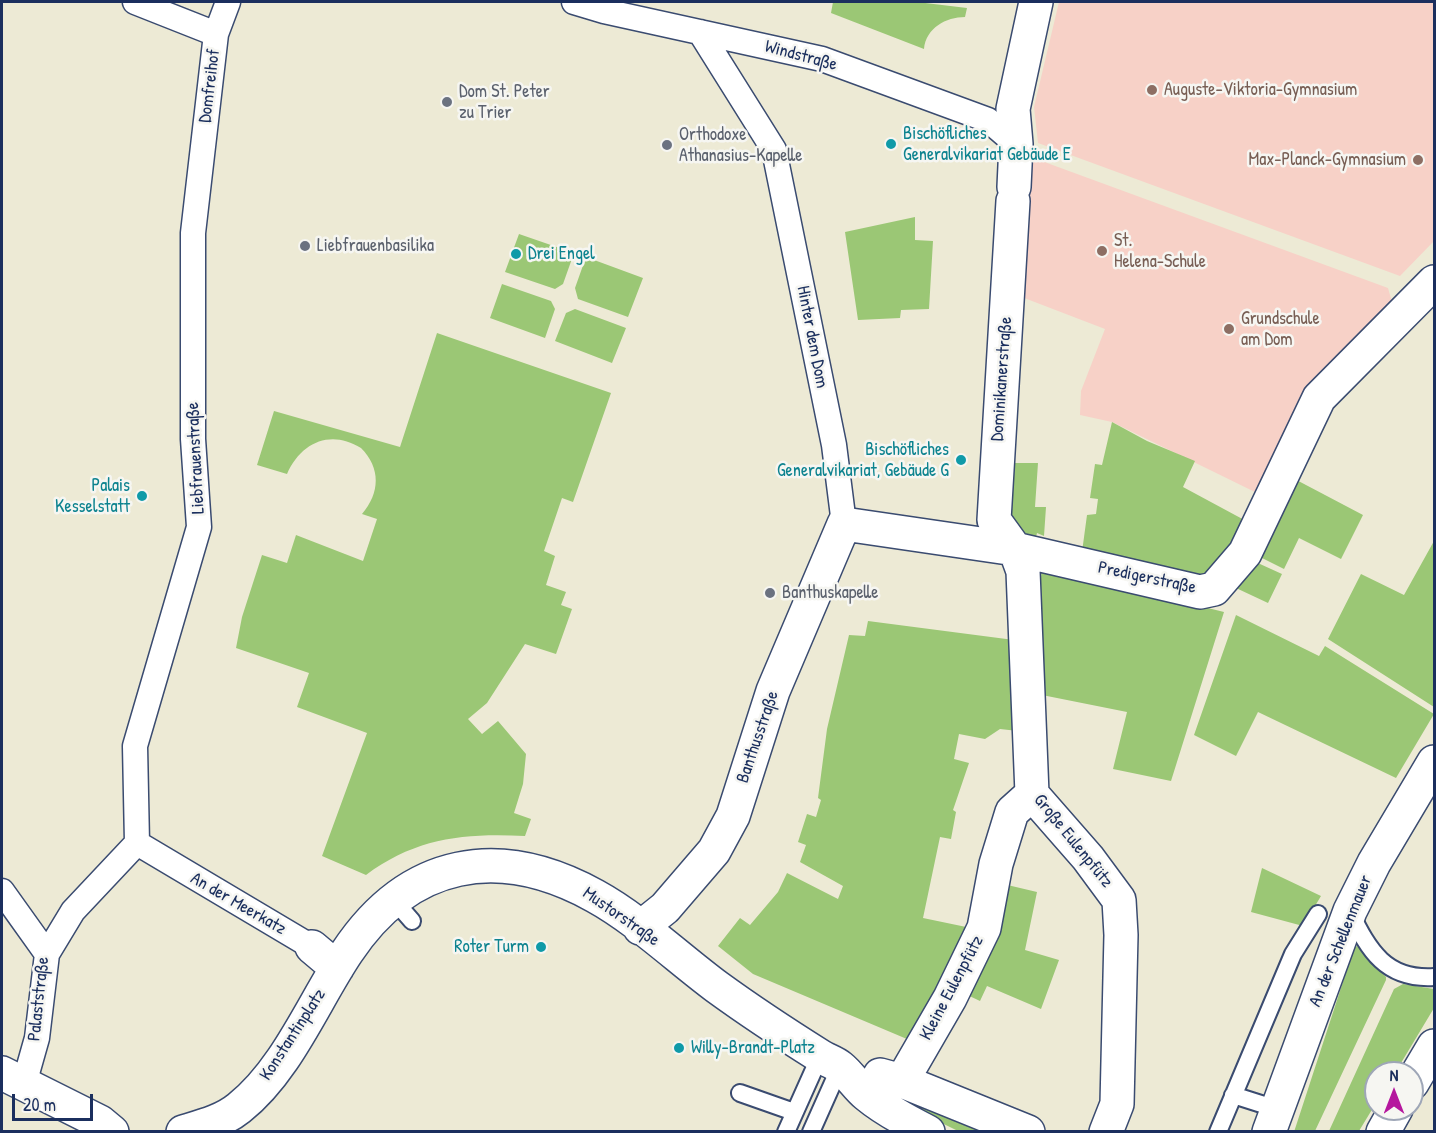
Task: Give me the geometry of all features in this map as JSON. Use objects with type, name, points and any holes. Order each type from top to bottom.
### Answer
[{"type":"street","name":"Domfreihof","points":[[135,2],[216,34]]},
{"type":"street","name":"Domfreihof","points":[[203,137],[216,34],[228,2]]},
{"type":"street","name":"Windstraße","points":[[574,2],[604,11],[822,59],[988,120],[1016,144]]},
{"type":"street","name":"Dominikanerstraße","points":[[1015,549],[994,520],[1016,144],[1013,109],[1036,2]]},
{"type":"street","name":"Hinter dem Dom","points":[[700,32],[774,150],[834,445],[844,524]]},
{"type":"street","name":"Liebfrauenstraße","points":[[137,843],[135,746],[199,527],[193,439],[193,233],[203,137]]},
{"type":"street","name":"Predigerstraße","points":[[844,524],[1015,549],[1200,592],[1214,589],[1245,553],[1319,398],[1433,285]]},
{"type":"street","name":"Banthusstraße","points":[[640,928],[664,908],[714,851],[733,816],[773,691],[844,524]]},
{"type":"street","name":"Große Eulenpfütz","points":[[1015,549],[1023,571],[1032,794],[1088,858],[1119,900],[1121,935],[1117,1104],[1106,1131]]},
{"type":"street","name":"An der Schellenmauer","points":[[1271,1126],[1350,911],[1374,863],[1434,762]]},
{"type":"street","name":"Kleine Eulenpfütz","points":[[902,1081],[950,998],[984,928],[996,864],[1012,812],[1032,794]]},
{"type":"street","points":[[47,954],[73,911],[137,843]]},
{"type":"street","name":"An der Meerkatz","points":[[137,843],[324,957]]},
{"type":"street","name":"Mustorstraße","points":[[324,957],[368,923],[403,909],[415,884],[449,872],[492,864],[529,869],[564,880],[596,896],[720,989],[830,1062],[893,1114],[927,1131]]},
{"type":"street","name":"Palaststraße","points":[[2,891],[47,954],[37,1038],[13,1079]]},
{"type":"street","name":"Konstantinplatz","points":[[183,1131],[217,1121],[239,1108],[266,1081],[303,1026],[324,957]]},
{"type":"street","points":[[1424,1063],[1434,1046]]},
{"type":"street","name":"Mustorstraße","points":[[830,1062],[902,1081],[1028,1131]]},
{"type":"street","points":[[13,1079],[100,1122],[112,1131]]},
{"type":"lane","points":[[1350,911],[1361,935],[1379,960],[1404,975],[1434,977]]},
{"type":"lane","points":[[1218,1131],[1293,954],[1318,914]]},
{"type":"lane","points":[[786,1131],[794,1112],[830,1062]]},
{"type":"lane","points":[[811,1131],[830,1062]]},
{"type":"lane","points":[[740,1093],[794,1112]]},
{"type":"lane","points":[[1233,1095],[1271,1126]]},
{"type":"shaded area","points":[[1059,2],[1434,2],[1434,241],[1400,276],[1038,143],[1034,107]]},
{"type":"shaded area","points":[[1028,156],[1388,288],[1392,302],[1259,494],[1112,422],[1080,415],[1081,391],[1105,329],[1019,296]]},
{"type":"green space","points":[[833,2],[917,2],[967,8],[965,17],[951,19],[938,25],[929,35],[924,49],[831,13]]},
{"type":"green space","points":[[915,217],[915,240],[933,241],[929,309],[901,310],[900,318],[858,320],[845,232]]},
{"type":"green space","points":[[519,234],[574,253],[563,284],[555,289],[505,272]]},
{"type":"green space","points":[[586,257],[643,278],[628,317],[578,299],[575,288]]},
{"type":"green space","points":[[502,284],[551,301],[555,309],[545,338],[490,318]]},
{"type":"green space","points":[[575,309],[626,328],[612,363],[555,341],[566,313]]},
{"type":"green space","points":[[437,333],[611,393],[573,502],[562,498],[544,551],[555,556],[546,585],[566,592],[561,605],[572,609],[556,654],[525,644],[487,703],[468,719],[482,734],[498,721],[526,754],[523,784],[514,813],[531,819],[525,836],[481,836],[441,840],[403,853],[366,875],[322,856],[367,733],[297,707],[309,673],[236,648],[242,617],[262,555],[287,563],[296,535],[363,561],[377,519],[362,514],[375,489],[375,472],[368,456],[361,448],[350,442],[328,439],[318,442],[300,454],[287,474],[257,465],[274,411],[400,447]]},
{"type":"green space","points":[[1112,422],[1147,441],[1195,461],[1183,487],[1248,522],[1208,579],[1082,552],[1087,515],[1096,514],[1098,499],[1090,498],[1095,464],[1102,465]]},
{"type":"green space","points":[[1004,463],[1038,463],[1035,507],[1046,507],[1044,536],[1037,533],[1035,541],[1025,535],[1013,518]]},
{"type":"green space","points":[[1287,475],[1363,515],[1341,559],[1299,538],[1284,569],[1252,553]]},
{"type":"green space","points":[[1434,541],[1434,707],[1328,639],[1361,574],[1404,595]]},
{"type":"green space","points":[[1249,559],[1282,574],[1268,603],[1236,588]]},
{"type":"green space","points":[[1042,567],[1224,612],[1171,781],[1113,769],[1127,712],[1037,694],[1034,642]]},
{"type":"green space","points":[[1236,615],[1319,656],[1325,646],[1434,714],[1396,778],[1258,712],[1236,756],[1194,735]]},
{"type":"green space","points":[[868,621],[1014,640],[1018,731],[1000,729],[985,739],[959,734],[954,759],[969,763],[953,810],[956,812],[951,839],[940,837],[923,918],[971,928],[914,1042],[753,974],[718,946],[740,918],[750,925],[778,892],[787,873],[838,899],[843,886],[800,862],[806,845],[798,842],[807,814],[816,817],[821,800],[818,798],[827,729],[849,635],[865,636]]},
{"type":"green space","points":[[1262,868],[1321,896],[1303,926],[1251,912]]},
{"type":"green space","points":[[999,883],[1037,892],[1025,950],[1059,960],[1041,1009],[987,986],[980,1001],[961,992]]},
{"type":"green space","points":[[1357,946],[1386,977],[1386,980],[1315,1131],[1294,1132],[1354,948]]},
{"type":"green space","points":[[1403,984],[1434,989],[1434,1008],[1402,1061],[1364,1061],[1365,1121],[1359,1131],[1329,1131],[1394,989]]},
{"type":"green space","points":[[869,1078],[1003,1131],[958,1131],[901,1103]]},
{"type":"place","name":"Auguste-Viktoria-Gymnasium","points":[[1152,90]]},
{"type":"place","name":"Dom St. Peter zu Trier","points":[[447,102]]},
{"type":"place","name":"Bischöfliches Generalvikariat Gebäude E","points":[[891,144]]},
{"type":"place","name":"Orthodoxe Athanasius-Kapelle","points":[[667,145]]},
{"type":"place","name":"Max-Planck-Gymnasium","points":[[1418,160]]},
{"type":"place","name":"Liebfrauenbasilika","points":[[305,246]]},
{"type":"place","name":"St. Helena-Schule","points":[[1102,251]]},
{"type":"place","name":"Drei Engel","points":[[516,254]]},
{"type":"place","name":"Grundschule am Dom","points":[[1229,329]]},
{"type":"place","name":"Bischöfliches Generalvikariat, Gebäude G","points":[[961,460]]},
{"type":"place","name":"Palais Kesselstatt","points":[[142,496]]},
{"type":"place","name":"Banthuskapelle","points":[[770,593]]},
{"type":"place","name":"Roter Turm","points":[[541,947]]},
{"type":"place","name":"Willy-Brandt-Platz","points":[[679,1048]]}]
